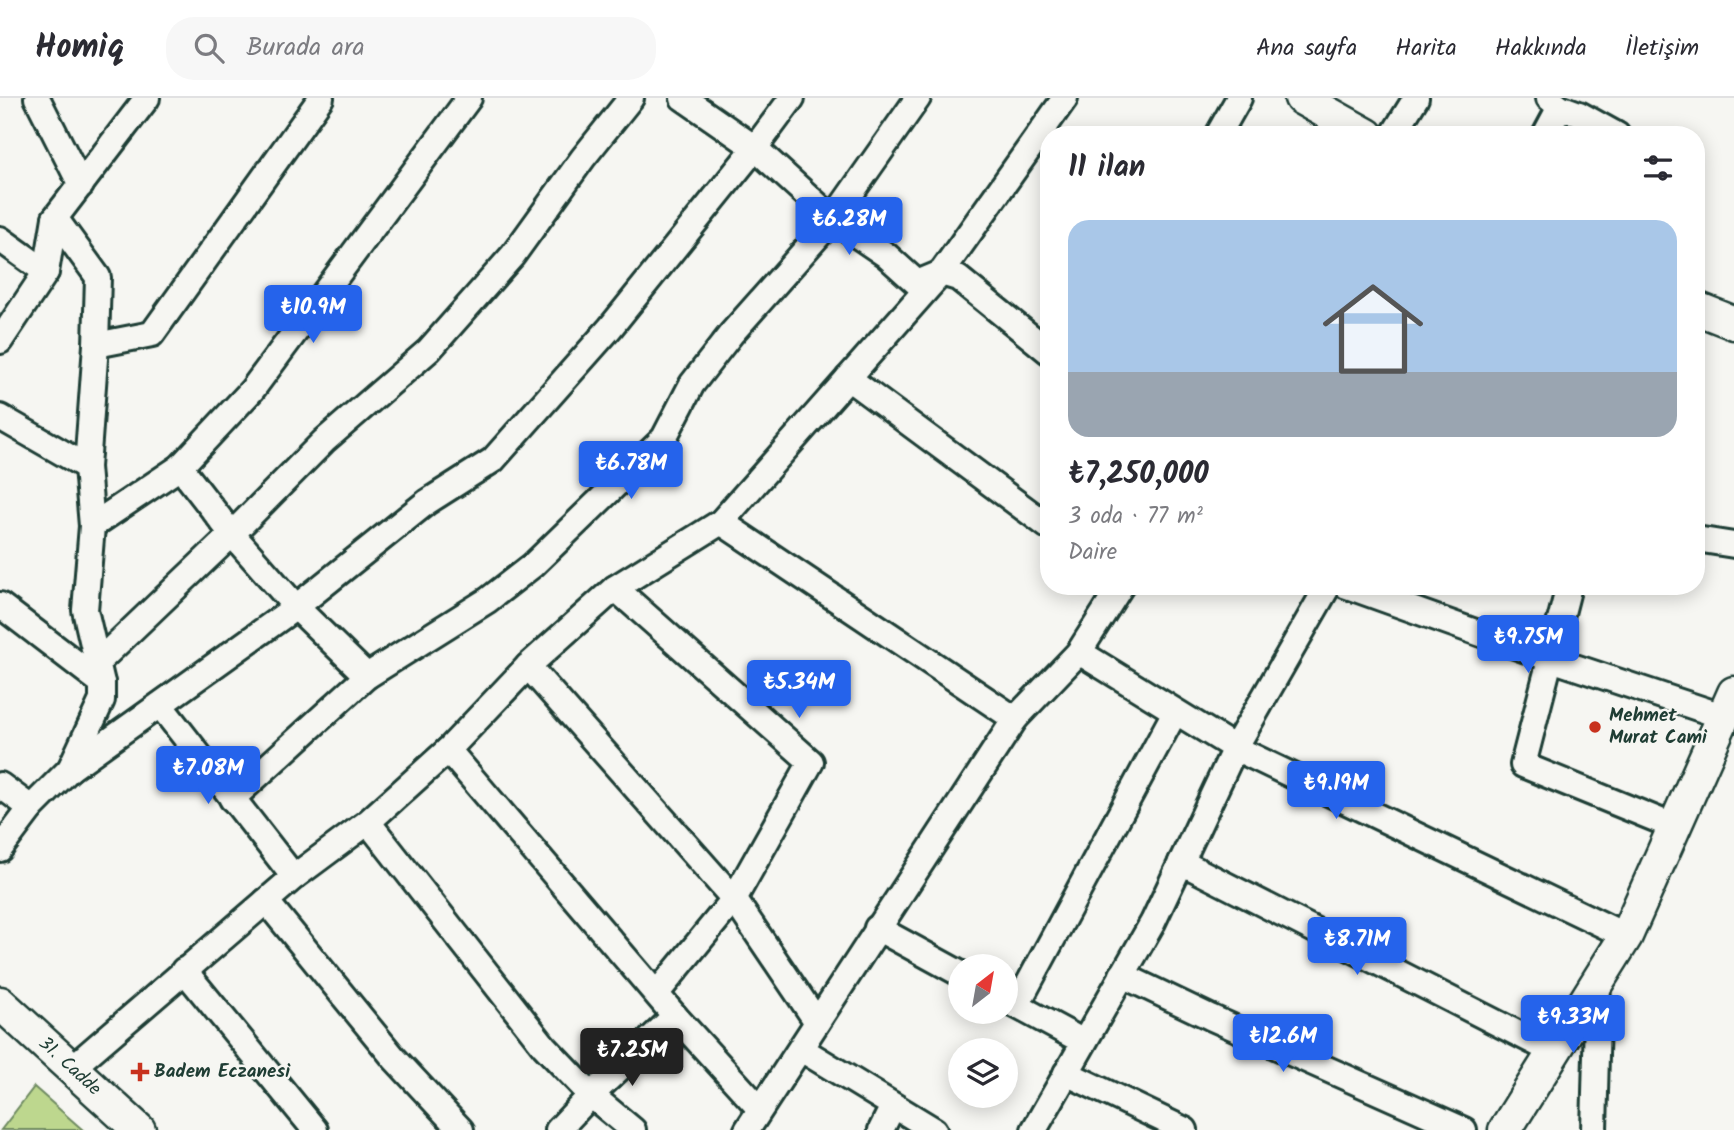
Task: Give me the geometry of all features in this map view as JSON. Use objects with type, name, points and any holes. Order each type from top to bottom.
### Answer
[{"type":"street","points":[[37,98],[81,185]]},
{"type":"street","points":[[0,341],[46,272],[55,219],[148,98]]},
{"type":"street","points":[[96,345],[152,334],[321,98]]},
{"type":"street","points":[[92,526],[180,467],[252,390],[469,98]]},
{"type":"street","points":[[99,673],[324,441],[429,350],[513,255],[583,158],[631,98]]},
{"type":"street","points":[[683,98],[755,148],[834,219],[886,255],[917,283],[941,273],[958,278],[1040,345]]},
{"type":"street","points":[[0,849],[31,808],[70,769],[296,607],[427,502],[494,460],[610,328],[792,98]]},
{"type":"street","points":[[232,799],[367,676],[488,600],[533,565],[664,438],[692,384],[731,334],[834,219],[918,98]]},
{"type":"street","points":[[1045,126],[1065,98]]},
{"type":"street","points":[[1223,126],[1239,98]]},
{"type":"street","points":[[1301,98],[1351,126]]},
{"type":"street","points":[[1398,126],[1416,98]]},
{"type":"street","points":[[1553,126],[1571,104],[1604,126]]},
{"type":"street","points":[[72,1068],[294,877],[368,822],[448,750],[528,666],[615,588],[721,522],[941,273],[1040,133]]},
{"type":"street","points":[[55,219],[98,277],[87,467],[92,526],[85,610],[102,700],[70,769]]},
{"type":"street","points":[[0,239],[46,272]]},
{"type":"street","points":[[1705,312],[1734,323]]},
{"type":"street","points":[[848,379],[1040,520]]},
{"type":"street","points":[[0,417],[87,467]]},
{"type":"street","points":[[180,467],[232,534],[296,607],[367,676]]},
{"type":"street","points":[[721,522],[1015,719]]},
{"type":"street","points":[[1705,540],[1734,545]]},
{"type":"street","points":[[615,588],[811,762],[734,899],[657,993]]},
{"type":"street","points":[[747,1130],[1015,719],[1079,652],[1116,595]]},
{"type":"street","points":[[1034,1130],[1153,922],[1235,748],[1323,595]]},
{"type":"street","points":[[1372,595],[1551,659],[1730,705],[1626,936],[1505,1130]]},
{"type":"street","points":[[1567,595],[1523,765],[1675,827]]},
{"type":"street","points":[[0,605],[99,673]]},
{"type":"street","points":[[1079,652],[1235,748],[1626,936]]},
{"type":"street","points":[[528,666],[734,899],[817,1022]]},
{"type":"street","points":[[160,705],[294,877]]},
{"type":"street","points":[[1018,992],[1175,712]]},
{"type":"street","points":[[448,750],[675,1016],[759,1108]]},
{"type":"street","points":[[0,785],[31,808]]},
{"type":"street","points":[[368,822],[544,1046],[591,1095],[633,1130]]},
{"type":"street","points":[[1181,862],[1554,1052]]},
{"type":"street","points":[[267,901],[394,1058],[461,1130]]},
{"type":"street","points":[[877,928],[948,967]]},
{"type":"street","points":[[184,970],[315,1130]]},
{"type":"street","points":[[1122,975],[1464,1130]]},
{"type":"street","points":[[1594,1130],[1598,981]]},
{"type":"street","name":"31. Cadde","points":[[0,1003],[139,1130]]},
{"type":"street","points":[[1018,1006],[1084,1042]]},
{"type":"street","points":[[558,1130],[675,1016]]},
{"type":"street","points":[[801,1049],[934,1130]]},
{"type":"street","points":[[1066,1073],[1185,1130]]},
{"type":"street","points":[[881,1130],[893,1105]]},
{"type":"green space","points":[[34,1087],[83,1130],[1,1130]]},
{"type":"place","name":"Mehmet Murat Cami","points":[[1595,727]]},
{"type":"place","name":"Badem Eczanesi","points":[[140,1072]]}]
